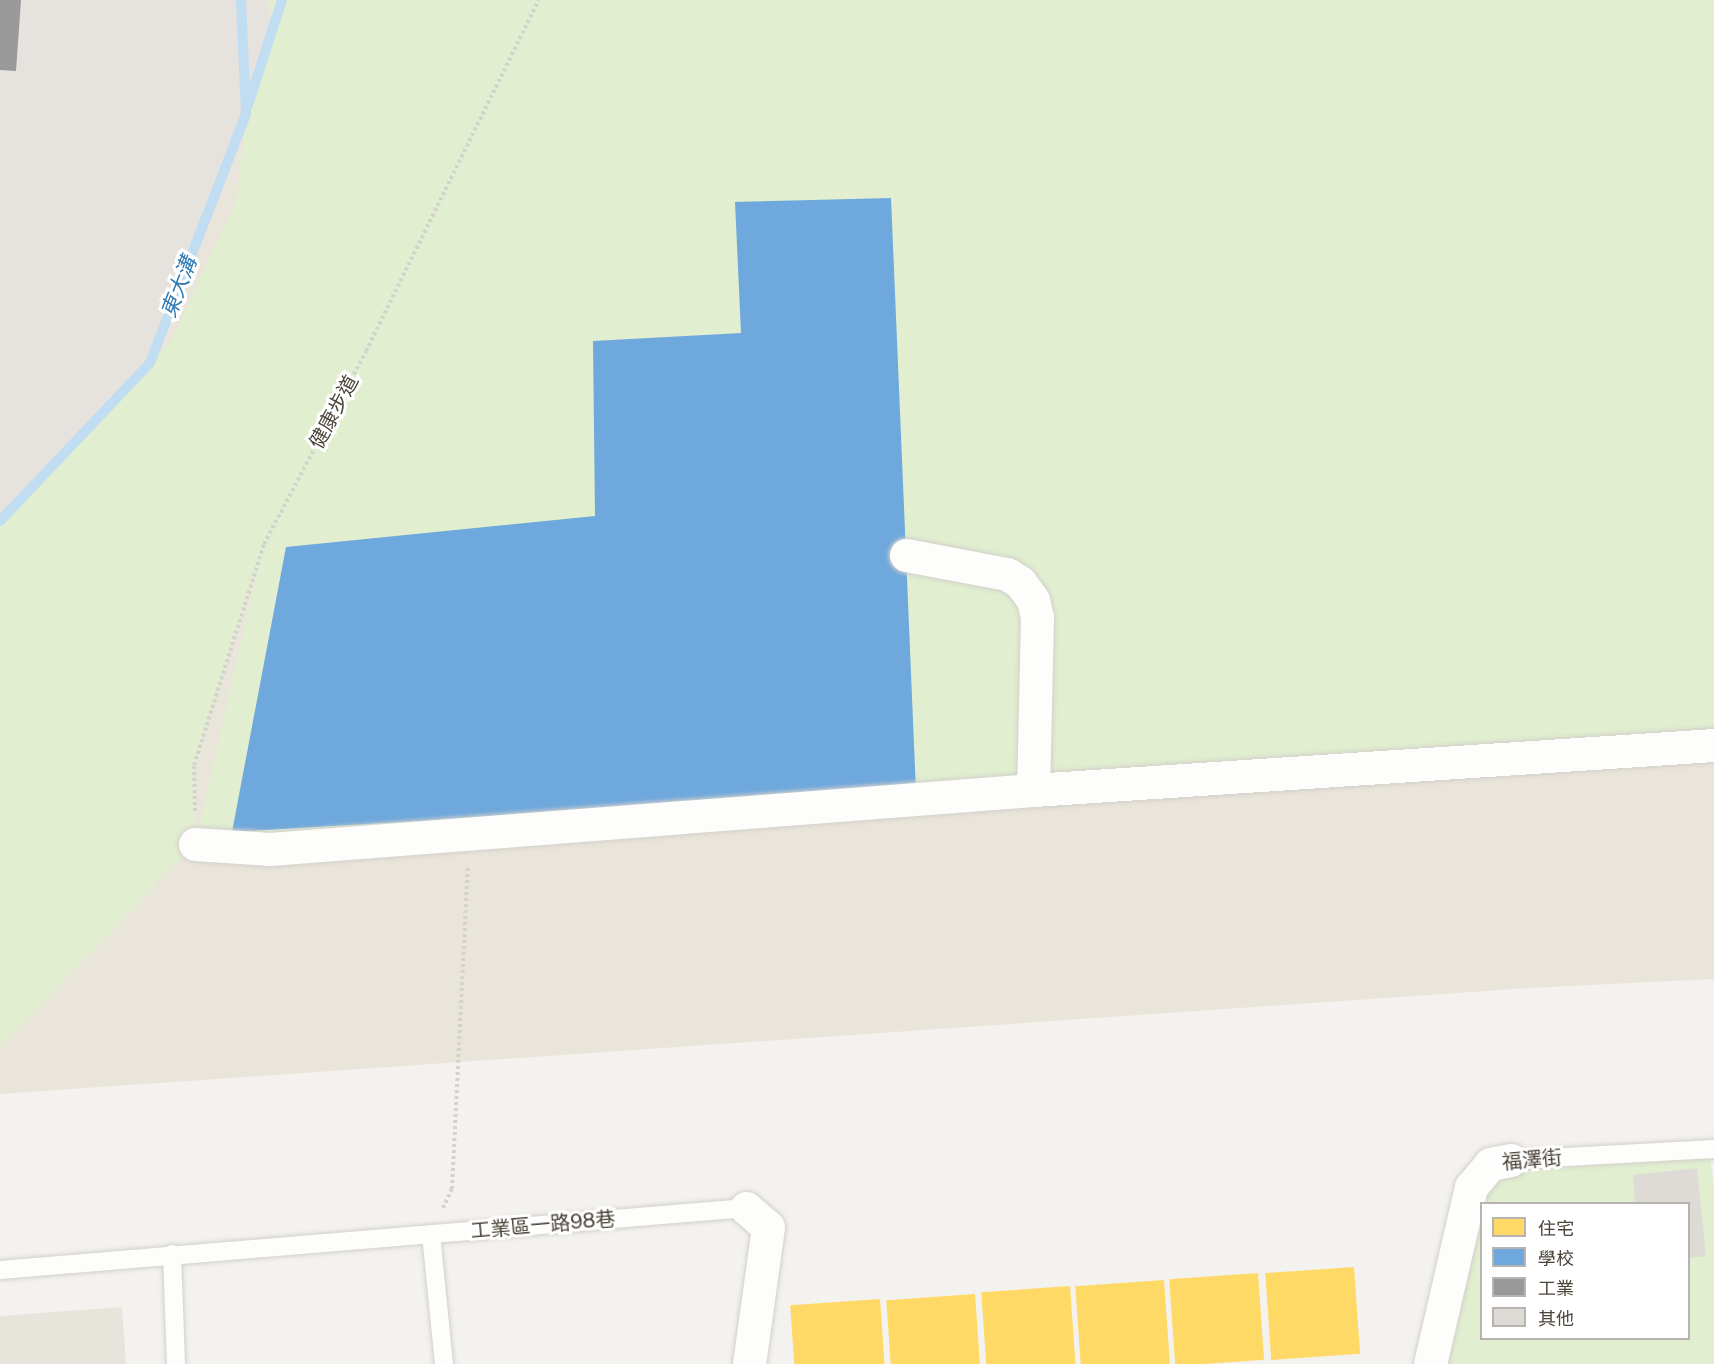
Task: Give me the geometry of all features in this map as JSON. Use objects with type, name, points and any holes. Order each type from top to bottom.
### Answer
[{"type":"street","points":[[906,555],[1007,574],[1020,582],[1033,600],[1037,617],[1033,790]]},
{"type":"street","points":[[195,844],[270,849],[1033,790],[1714,745]]},
{"type":"street","name":"福澤街","points":[[1430,1364],[1471,1187],[1490,1164],[1511,1160]]},
{"type":"street","name":"工業區一路98巷","points":[[746,1208],[768,1227],[749,1364]]},
{"type":"lane","name":"福澤街","points":[[1511,1160],[1714,1149]]},
{"type":"lane","name":"工業區一路98巷","points":[[0,1270],[746,1208]]},
{"type":"lane","points":[[431,1234],[444,1364]]},
{"type":"lane","points":[[172,1254],[176,1364]]},
{"type":"path","name":"健康步道","points":[[195,844],[194,765],[264,544],[366,351],[539,0]]},
{"type":"path","points":[[431,1234],[452,1189],[471,833]]},
{"type":"shaded area","points":[[0,0],[266,0],[274,27],[246,114],[150,363],[0,521]]},
{"type":"shaded area","points":[[266,0],[1714,0],[1714,979],[1528,988],[0,1094],[0,521],[150,363],[246,114],[274,27]]},
{"type":"shaded area","points":[[122,1307],[126,1364],[0,1364],[0,1316]]},
{"type":"green space","points":[[268,0],[1714,0],[1714,745],[195,844],[0,1047],[0,521],[171,341],[237,199],[246,114],[274,27]],"holes":[[[261,554],[196,841],[194,765]]]},
{"type":"green space","points":[[1709,1141],[1714,1191],[1714,1364],[1430,1364],[1490,1164]]},
{"type":"building: 住宅","points":[[1354,1267],[1360,1354],[1271,1360],[1265,1273]]},
{"type":"building: 住宅","points":[[1258,1273],[1264,1360],[1175,1364],[1169,1279]]},
{"type":"building: 住宅","points":[[1164,1280],[1170,1364],[1081,1364],[1075,1286]]},
{"type":"building: 住宅","points":[[1070,1286],[1075,1364],[986,1364],[981,1292]]},
{"type":"building: 住宅","points":[[975,1294],[980,1364],[891,1364],[886,1300]]},
{"type":"building: 住宅","points":[[880,1299],[885,1364],[794,1364],[790,1305]]},
{"type":"building: 學校","points":[[891,198],[916,792],[232,832],[286,547],[595,516],[593,341],[741,333],[735,202]]},
{"type":"building: 工業","points":[[0,0],[21,0],[16,71],[0,70]]},
{"type":"building: 其他","points":[[1697,1168],[1706,1256],[1690,1258],[1690,1202],[1635,1202],[1633,1175]]},
{"type":"waterway","name":"東大溝","points":[[0,521],[150,363],[246,114],[241,0]]},
{"type":"waterway","points":[[248,105],[282,0]]}]
